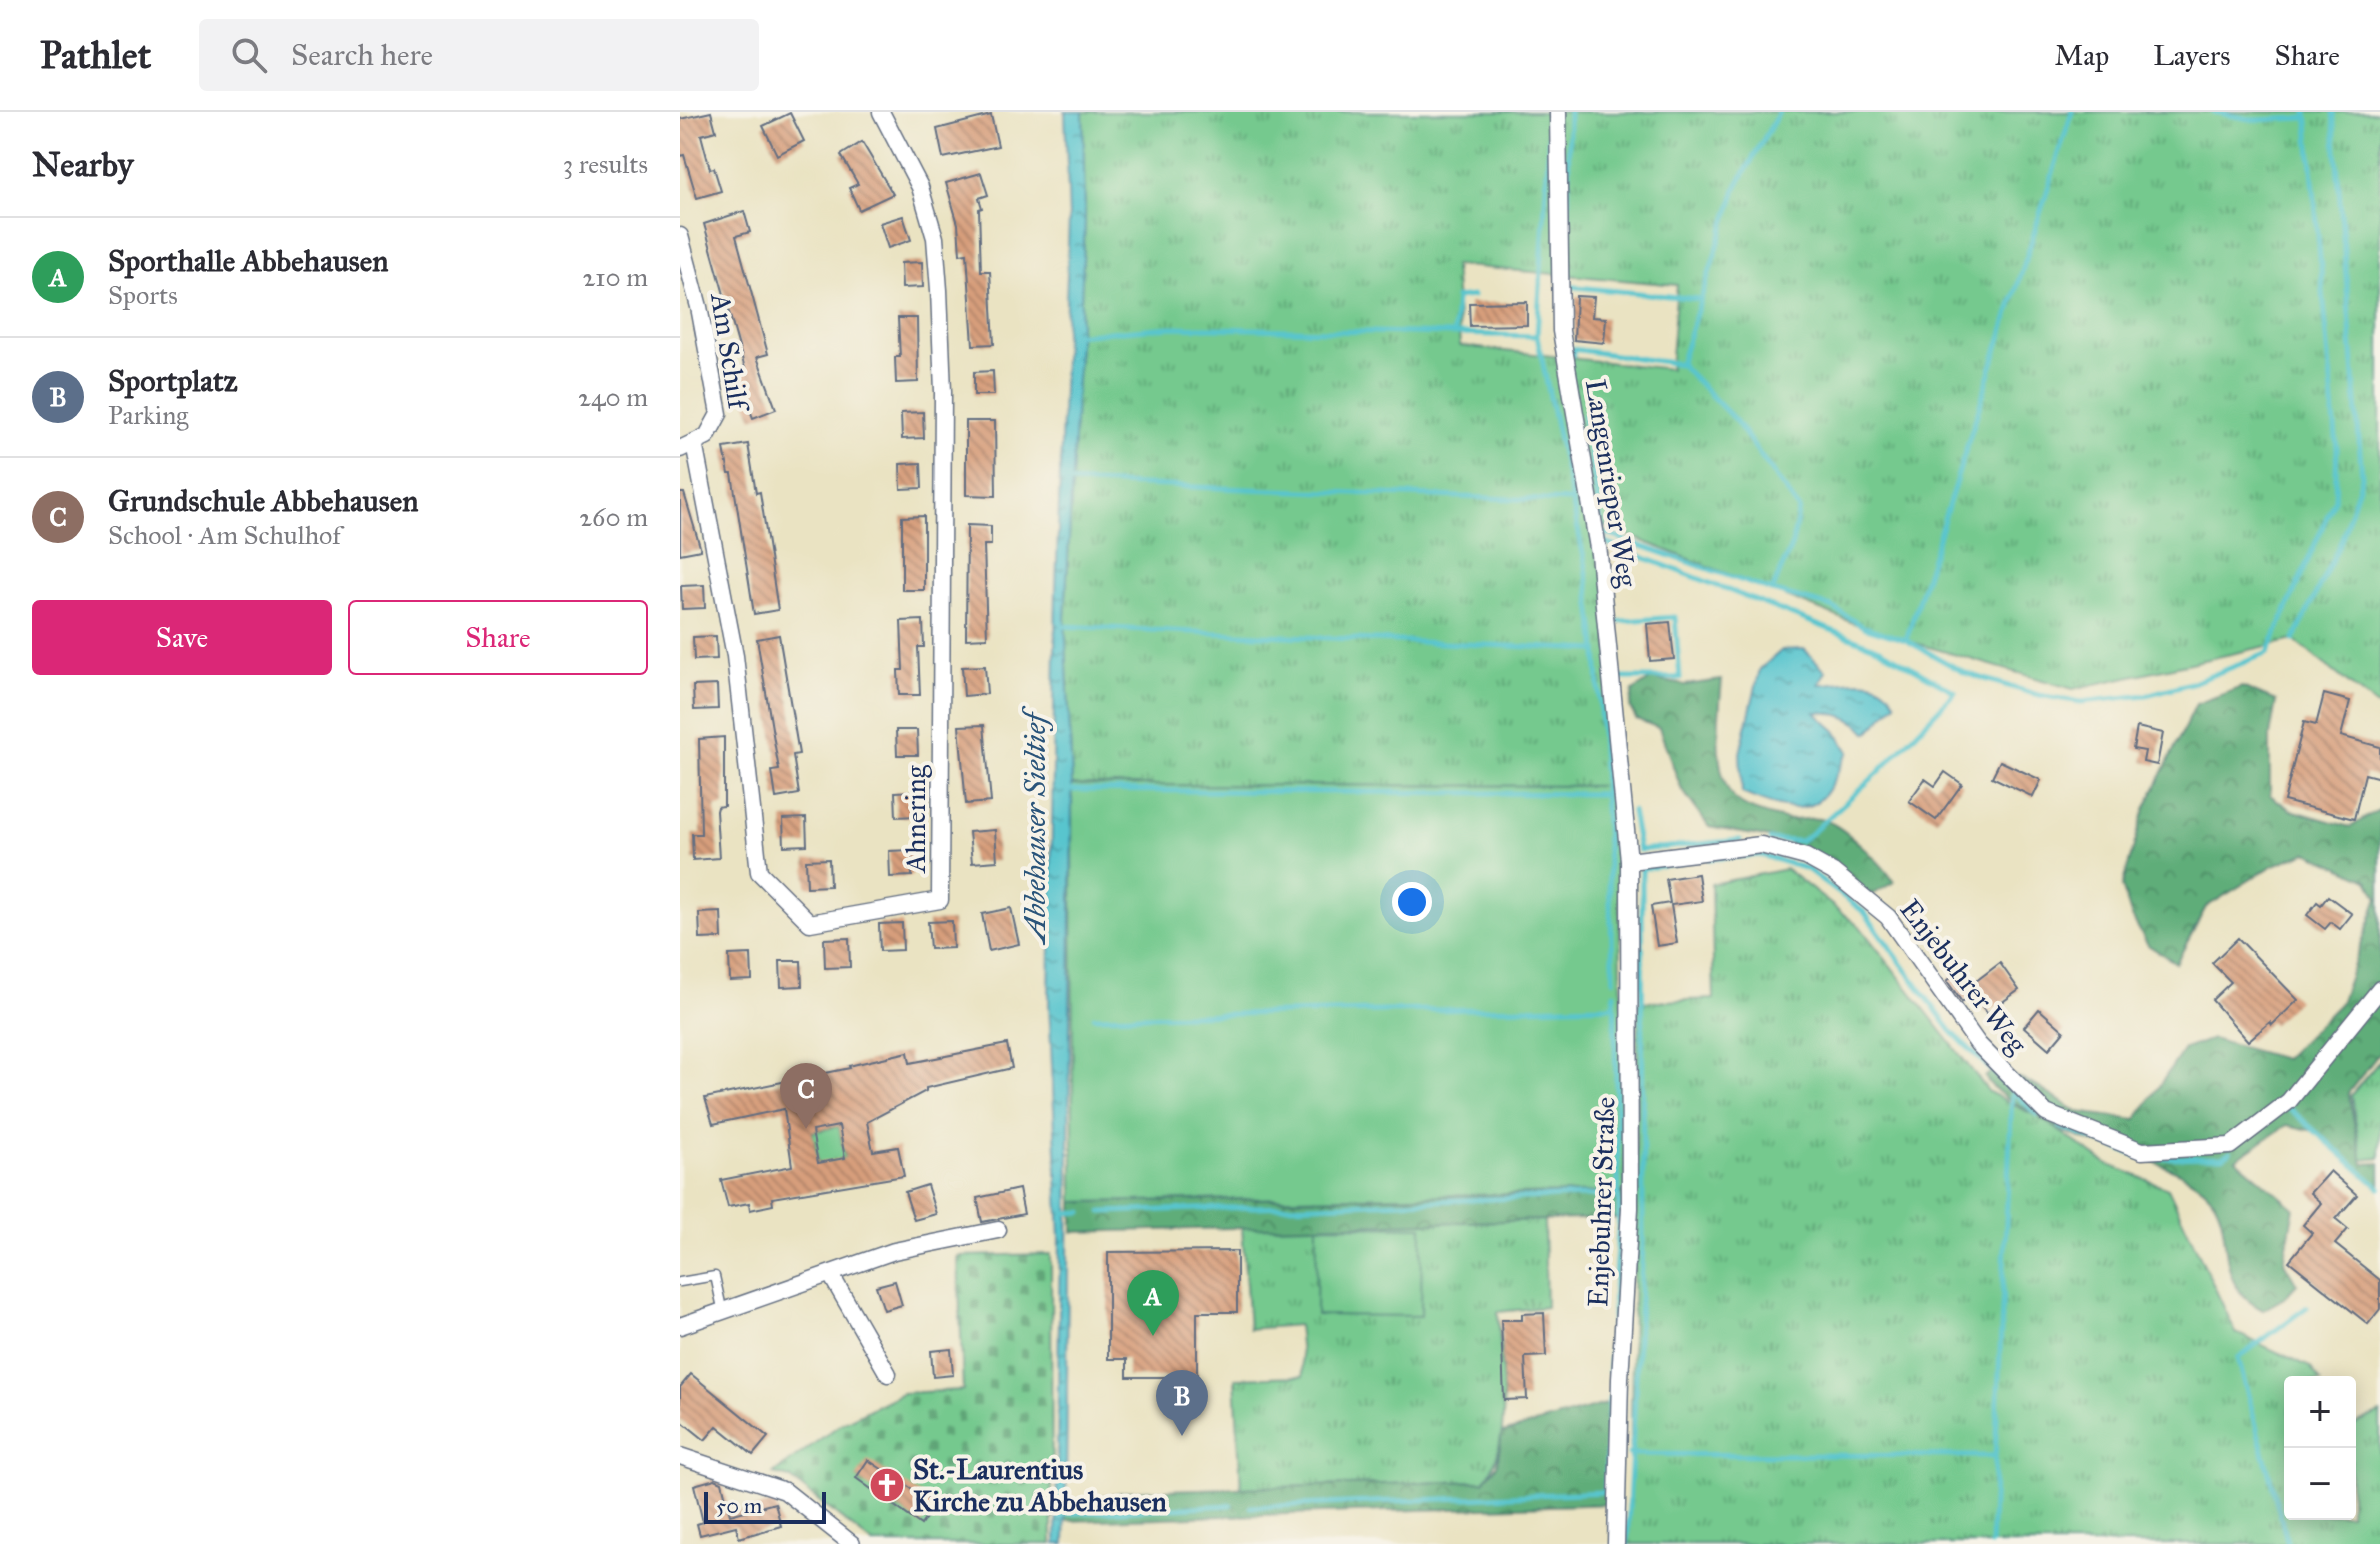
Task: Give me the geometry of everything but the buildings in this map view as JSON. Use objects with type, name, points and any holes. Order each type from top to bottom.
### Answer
[{"type":"street","name":"Ahnering","points":[[715,427],[687,446],[735,656],[759,872],[810,923],[940,900],[943,392],[938,277],[935,238],[920,187],[881,112]]},
{"type":"street","name":"Langenrieper Weg","points":[[1558,112],[1561,331],[1599,554],[1629,861]]},
{"type":"street","name":"Am Schilf","points":[[680,236],[699,307],[719,414],[715,427]]},
{"type":"street","name":"Enjebuhrer Weg","points":[[1629,861],[1761,845],[1806,857],[1833,872],[1888,917],[1978,1044],[2046,1113],[2142,1151],[2230,1146],[2289,1101],[2380,989]]},
{"type":"street","name":"Enjebuhrer Straße","points":[[1616,1544],[1620,1379],[1630,1208],[1629,861]]},
{"type":"street","points":[[680,1326],[894,1251],[998,1230]]},
{"type":"street","points":[[831,1275],[888,1374]]},
{"type":"street","points":[[680,1456],[785,1491],[852,1544]]},
{"type":"lane","points":[[680,1282],[715,1276],[723,1313]]},
{"type":"green space","points":[[1083,112],[2380,112],[2380,704],[2377,706],[2294,640],[2073,689],[1874,631],[1602,525],[1617,786],[1072,785],[1065,618],[1085,221]],"holes":[[[1454,265],[1677,285],[1670,369],[1460,346]]]},
{"type":"green space","points":[[1651,679],[1685,685],[1722,680],[1719,756],[1726,784],[1736,801],[1777,817],[1829,822],[1861,845],[1894,882],[1872,895],[1848,888],[1787,841],[1709,827],[1681,788],[1659,728],[1636,719],[1630,707],[1633,691]]},
{"type":"green space","points":[[2242,687],[2276,701],[2270,736],[2270,795],[2291,810],[2350,827],[2380,809],[2380,1052],[2348,1093],[2363,1164],[2380,1163],[2380,1188],[2319,1132],[2287,1125],[2236,1159],[2294,1208],[2284,1262],[2297,1284],[2284,1298],[2263,1310],[2246,1298],[2235,1284],[2229,1268],[2221,1219],[2215,1203],[2205,1190],[2157,1163],[2059,1130],[2002,1094],[1985,1077],[1996,1068],[2036,1086],[2078,1112],[2136,1120],[2184,1049],[2212,1039],[2284,1059],[2340,1003],[2378,898],[2368,880],[2307,852],[2274,865],[2206,907],[2176,963],[2148,945],[2131,915],[2122,886],[2145,809],[2196,704]]},
{"type":"green space","points":[[1072,785],[1617,786],[1626,1192],[1073,1202]]},
{"type":"green space","points":[[1786,869],[1861,928],[1989,1092],[2042,1119],[2107,1164],[2168,1188],[2236,1333],[2310,1367],[2317,1376],[2284,1376],[2284,1520],[2356,1520],[2356,1424],[2380,1413],[2380,1544],[1629,1544],[1638,1002],[1714,999],[1711,884]]},
{"type":"green space","points":[[2380,1060],[2380,1158],[2362,1160],[2351,1095]]},
{"type":"green space","points":[[839,1126],[845,1158],[819,1169],[812,1132]]},
{"type":"green space","points":[[1625,1193],[1625,1218],[1073,1232],[1073,1202]]},
{"type":"green space","points":[[1544,1220],[1546,1307],[1498,1312],[1503,1424],[1494,1465],[1484,1481],[1241,1489],[1235,1378],[1303,1376],[1298,1325],[1249,1329],[1242,1227]]},
{"type":"green space","points":[[1317,1226],[1422,1227],[1421,1316],[1316,1315]]},
{"type":"green space","points":[[1051,1254],[1052,1544],[873,1544],[790,1478],[773,1474],[842,1423],[902,1393],[963,1390],[958,1256]]},
{"type":"green space","points":[[1616,1401],[1614,1504],[1065,1521],[1066,1502],[1130,1491],[1484,1481],[1497,1465],[1502,1433]]},
{"type":"water","points":[[1065,112],[1083,112],[1085,221],[1065,618],[1072,785],[1066,1502],[1065,1544],[1056,1544],[1060,1237],[1049,1003],[1056,589],[1069,218]]},
{"type":"water","points":[[1804,649],[1826,671],[1819,684],[1872,682],[1889,693],[1896,703],[1868,733],[1844,717],[1815,712],[1836,731],[1849,752],[1828,790],[1815,803],[1805,807],[1784,807],[1742,793],[1740,753],[1760,669],[1782,650]]},
{"type":"waterway","points":[[1568,244],[1569,112]]},
{"type":"waterway","points":[[1680,364],[1737,186],[1779,112]]},
{"type":"waterway","points":[[1906,640],[2072,112]]},
{"type":"waterway","points":[[2213,112],[2255,120],[2305,118]]},
{"type":"waterway","points":[[1604,533],[1772,591],[1832,607],[1864,627],[1906,640],[1965,673],[2038,695],[2081,702],[2146,695],[2195,682],[2268,653],[2335,498],[2337,449],[2307,112]]},
{"type":"waterway","points":[[2294,640],[2341,541],[2362,477],[2333,112]]},
{"type":"waterway","points":[[1537,336],[1550,121]]},
{"type":"waterway","points":[[1567,286],[1699,299]]},
{"type":"waterway","points":[[1454,332],[1456,298],[1473,296]]},
{"type":"waterway","points":[[1073,335],[1171,327],[1537,336],[1586,567],[1597,650],[1614,980]]},
{"type":"waterway","points":[[1573,355],[1572,349],[1680,364],[1735,420],[1799,509],[1792,544],[1772,591]]},
{"type":"waterway","points":[[1584,416],[1604,541]]},
{"type":"waterway","points":[[1064,482],[1570,501]]},
{"type":"waterway","points":[[1604,542],[1880,649],[1955,692],[1878,773],[1809,835],[1800,841],[1770,840]]},
{"type":"waterway","points":[[1611,622],[1675,617],[1680,678],[1615,678]]},
{"type":"waterway","points":[[1062,626],[1597,650]]},
{"type":"waterway","name":"Abbehauser Sieltief","points":[[1068,790],[1603,794]]},
{"type":"waterway","points":[[1632,811],[1639,850],[1740,840]]},
{"type":"waterway","points":[[1710,859],[1761,855],[1807,869],[1864,912],[1951,1031],[2037,1115]]},
{"type":"waterway","points":[[1627,1544],[1643,1245],[1642,869],[1680,863]]},
{"type":"waterway","points":[[1609,1371],[1619,1214],[1614,993]]},
{"type":"waterway","points":[[1094,1017],[1614,1006]]},
{"type":"waterway","points":[[1991,1544],[2012,1094]]},
{"type":"waterway","points":[[2290,1109],[2380,1188]]},
{"type":"waterway","points":[[2060,1127],[2143,1158]]},
{"type":"waterway","points":[[2157,1158],[2223,1157],[2230,1152]]},
{"type":"waterway","points":[[1102,1212],[1618,1195]]},
{"type":"waterway","points":[[1065,1213],[1082,1212]]},
{"type":"waterway","points":[[2288,1544],[2238,1358],[2307,1307]]},
{"type":"waterway","points":[[1251,1507],[1605,1492],[1609,1399]]},
{"type":"waterway","points":[[1629,1454],[1993,1456]]},
{"type":"waterway","points":[[1061,1514],[1231,1505]]},
{"type":"place","name":"Grundschule Abbehausen","points":[[806,1129]]},
{"type":"place","name":"Sporthalle Abbehausen","points":[[1153,1336]]},
{"type":"place","name":"Sportplatz","points":[[1182,1436]]},
{"type":"place","name":"St.-Laurentius Kirche zu Abbehausen","points":[[887,1485]]}]
